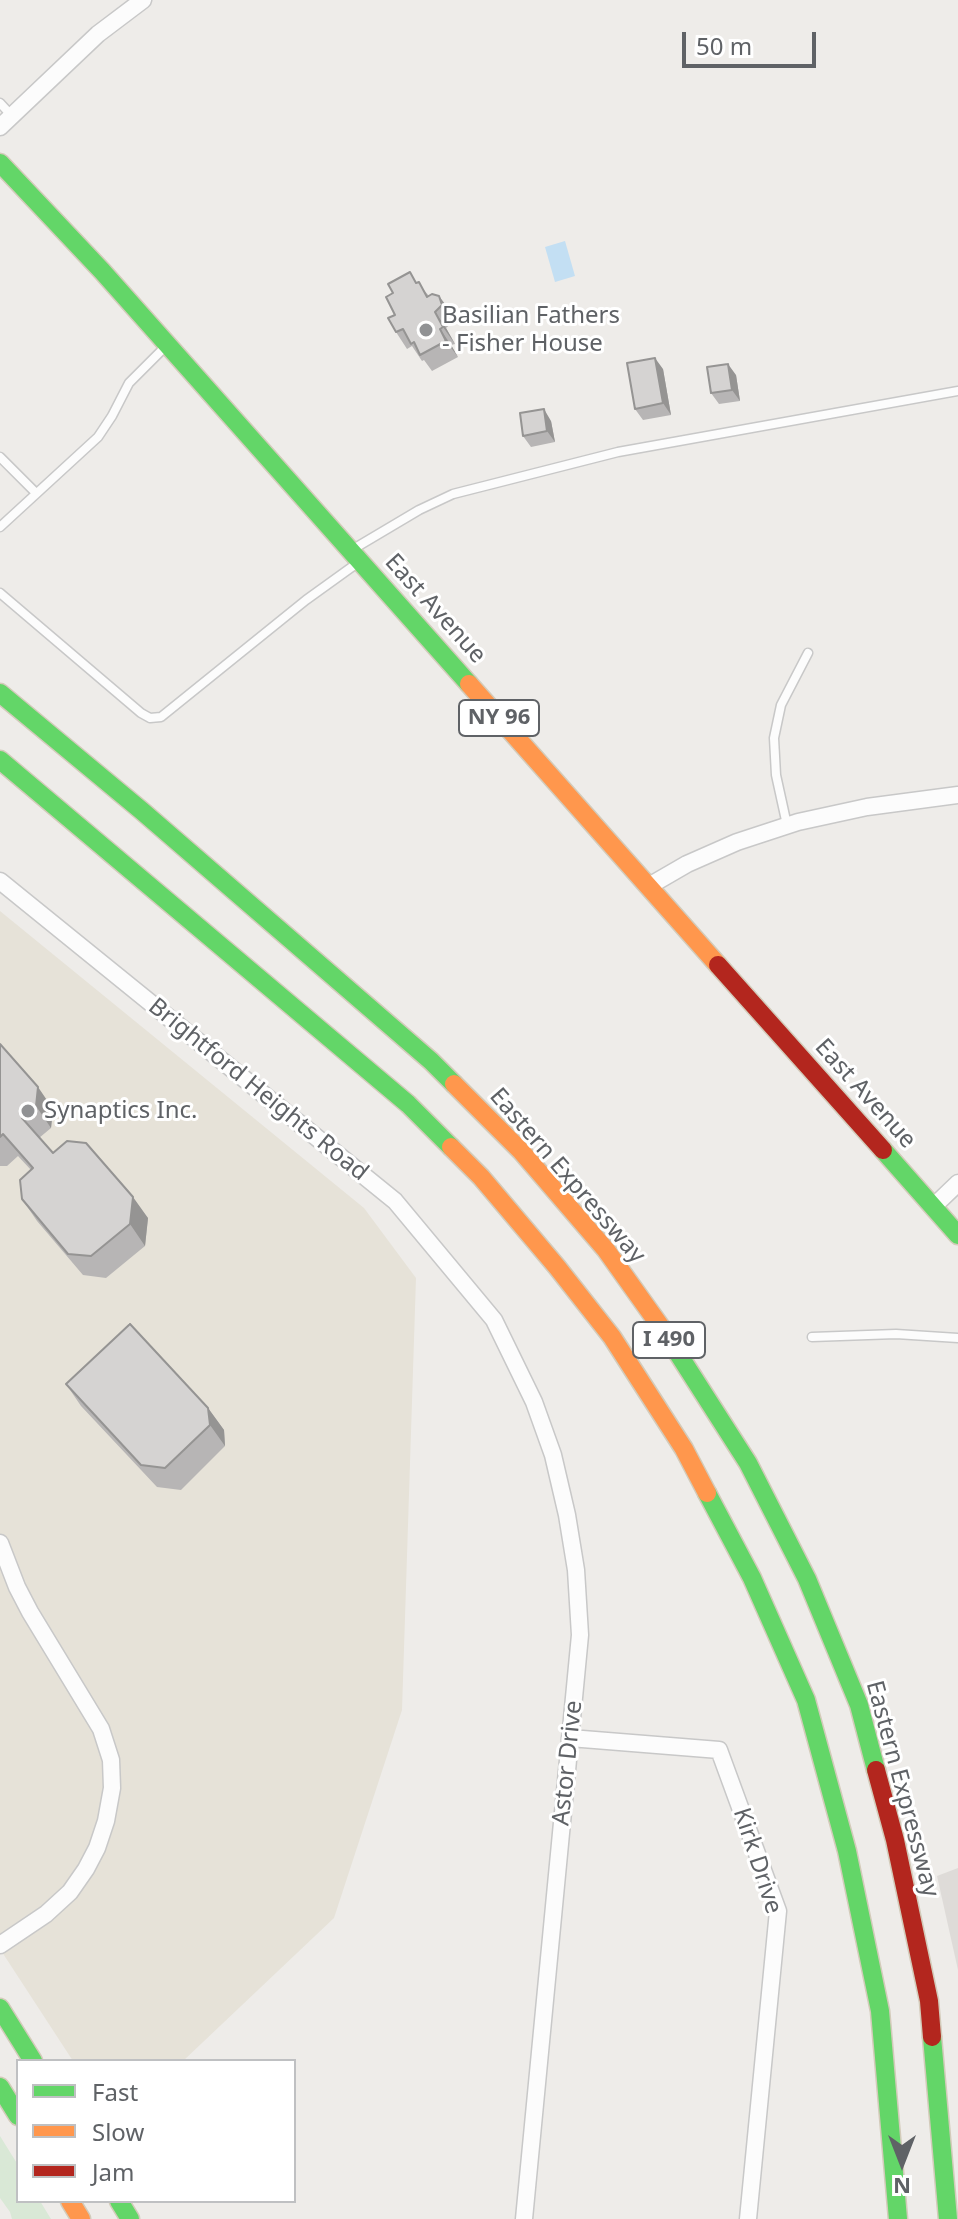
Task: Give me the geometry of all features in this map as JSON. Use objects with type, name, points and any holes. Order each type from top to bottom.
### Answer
[{"type":"main road","name":"East Avenue","points":[[0,163],[102,271],[958,1235]]},
{"type":"main road","name":"Eastern Expressway","points":[[0,693],[142,811],[431,1061],[521,1151],[606,1250],[675,1348],[748,1463],[807,1579],[859,1705],[895,1840],[929,2001],[948,2219]]},
{"type":"main road","name":"I 490","points":[[0,760],[396,1094],[481,1177],[612,1337],[684,1449],[752,1578],[806,1700],[847,1851],[880,2011],[898,2218]]},
{"type":"main road","points":[[0,2008],[32,2059]]},
{"type":"main road","points":[[0,2087],[16,2113]]},
{"type":"street","points":[[6,121],[98,34],[143,0]]},
{"type":"street","points":[[649,886],[699,858],[787,826],[867,807],[958,795]]},
{"type":"street","name":"Brightford Heights Road","points":[[0,881],[395,1201],[494,1320]]},
{"type":"street","points":[[934,1206],[958,1183]]},
{"type":"street","name":"Astor Drive","points":[[494,1320],[534,1402],[553,1455],[576,1570],[580,1635],[524,2219]]},
{"type":"street","points":[[0,1543],[30,1612],[101,1729],[111,1760],[112,1788],[97,1848],[78,1881],[46,1914],[0,1945]]},
{"type":"street","name":"Kirk Drive","points":[[570,1738],[719,1750],[778,1911],[748,2219]]},
{"type":"lane","points":[[0,103],[6,121]]},
{"type":"lane","points":[[0,527],[98,437],[129,383],[167,345]]},
{"type":"lane","points":[[0,593],[141,713],[150,718],[161,717],[306,600],[355,556],[419,510],[453,494],[618,452],[958,391]]},
{"type":"lane","points":[[0,457],[36,493]]},
{"type":"lane","points":[[787,826],[776,775],[774,738],[781,705],[808,653]]},
{"type":"lane","points":[[812,1337],[896,1334],[958,1338]]},
{"type":"shaded area","points":[[0,911],[364,1208],[416,1278],[402,1710],[334,1918],[185,2059],[72,2059],[0,1949]]},
{"type":"shaded area","points":[[958,1868],[958,1970],[937,1876]]},
{"type":"green space","points":[[0,2136],[16,2162],[16,2203],[41,2203],[51,2219],[12,2219],[0,2198]]},
{"type":"water","points":[[565,241],[575,276],[555,282],[545,247]]},
{"type":"building","name":"Basilian Fathers - Fisher House","points":[[410,272],[427,297],[432,294],[439,296],[442,305],[435,312],[446,341],[420,355],[403,329],[396,332],[388,318],[395,315],[386,297],[393,293],[388,284]]},
{"type":"building","points":[[655,358],[663,403],[635,409],[627,363]]},
{"type":"building","points":[[728,364],[732,390],[711,393],[707,367]]},
{"type":"building","points":[[544,409],[547,431],[523,436],[520,413]]},
{"type":"building","points":[[0,1044],[38,1087],[36,1106],[22,1118],[53,1153],[67,1141],[86,1143],[133,1197],[130,1224],[91,1256],[68,1254],[22,1199],[20,1180],[33,1168],[3,1134],[0,1137]]},
{"type":"building","points":[[130,1324],[208,1408],[210,1425],[165,1468],[141,1465],[66,1384]]},
{"type":"traffic: fast","points":[[0,163],[102,271],[469,684]]},
{"type":"traffic: fast","points":[[0,693],[142,811],[454,1084]]},
{"type":"traffic: fast","points":[[0,760],[408,1104],[451,1147]]},
{"type":"traffic: fast","points":[[883,1150],[958,1235]]},
{"type":"traffic: fast","points":[[663,1330],[748,1463],[807,1579],[859,1705],[876,1770]]},
{"type":"traffic: fast","points":[[707,1493],[752,1578],[806,1700],[847,1851],[880,2011],[898,2219]]},
{"type":"traffic: fast","points":[[0,2008],[32,2059]]},
{"type":"traffic: fast","points":[[932,2037],[948,2219]]},
{"type":"traffic: fast","points":[[0,2087],[16,2113]]},
{"type":"traffic: fast","points":[[120,2203],[130,2219]]},
{"type":"traffic: slow","points":[[469,684],[718,965]]},
{"type":"traffic: slow","points":[[454,1084],[521,1151],[606,1250],[663,1330]]},
{"type":"traffic: slow","points":[[451,1147],[481,1177],[612,1337],[684,1449],[707,1493]]},
{"type":"traffic: slow","points":[[71,2203],[81,2219]]},
{"type":"traffic: jam","points":[[718,965],[883,1150]]},
{"type":"traffic: jam","points":[[876,1770],[895,1840],[929,2001],[932,2037]]},
{"type":"place","name":"Basilian Fathers - Fisher House","points":[[426,330]]},
{"type":"place","name":"Synaptics Inc.","points":[[28,1111]]}]
